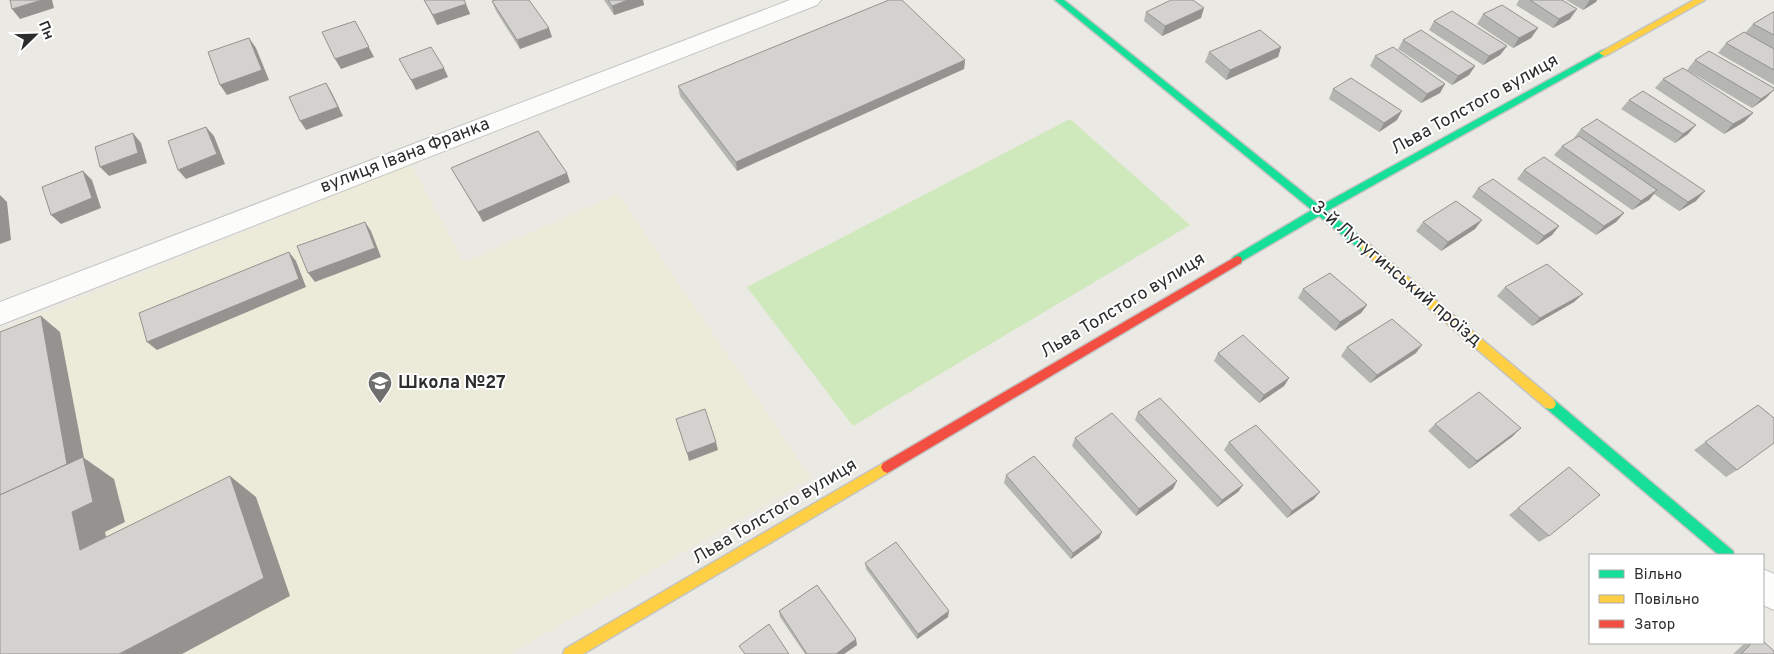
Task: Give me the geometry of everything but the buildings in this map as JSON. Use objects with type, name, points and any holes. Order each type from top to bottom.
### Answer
[{"type":"street","name":"вулиця Івана Франка","points":[[0,314],[810,0]]},
{"type":"street","name":"3-й Лутугинський проїзд","points":[[1059,0],[1321,210],[1727,554]]},
{"type":"street","name":"Льва Толстого вулиця","points":[[570,654],[1321,210],[1701,0]]},
{"type":"street","points":[[1764,586],[1774,594]]},
{"type":"shaded area","name":"Школа №27","points":[[411,164],[464,262],[618,194],[811,478],[510,654],[0,654],[0,330]]},
{"type":"green space","points":[[1070,119],[1190,225],[853,426],[747,287]]},
{"type":"traffic: fast","points":[[1059,0],[1366,248]]},
{"type":"traffic: fast","points":[[1237,260],[1321,210],[1604,53]]},
{"type":"traffic: fast","points":[[1550,404],[1727,554]]},
{"type":"traffic: slow","points":[[1604,53],[1701,0]]},
{"type":"traffic: slow","points":[[1366,248],[1550,404]]},
{"type":"traffic: slow","points":[[570,654],[887,467]]},
{"type":"traffic: jam","points":[[887,467],[1237,260]]},
{"type":"place","name":"Школа №27","points":[[380,404]]}]
